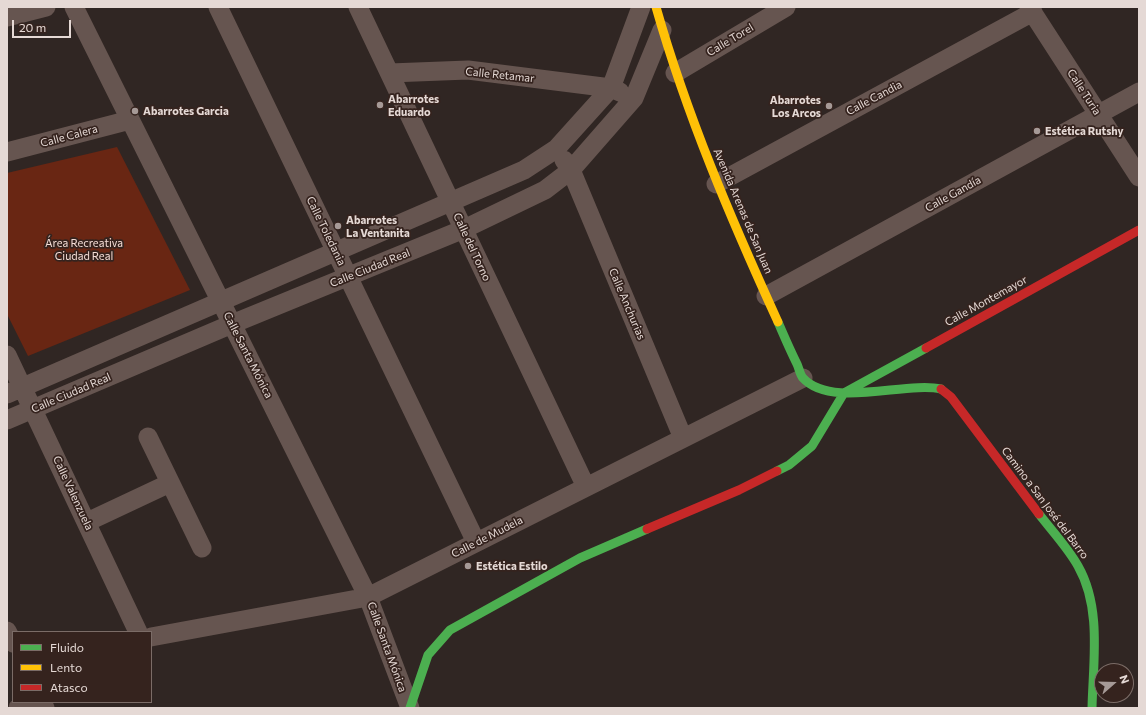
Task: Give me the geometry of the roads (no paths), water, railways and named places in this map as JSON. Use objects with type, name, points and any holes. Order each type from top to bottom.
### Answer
[{"type":"street","points":[[7,17],[46,7]]},
{"type":"street","name":"Calle Santa Mónica","points":[[74,7],[368,597],[410,708]]},
{"type":"street","name":"Calle Toledania","points":[[218,7],[476,542]]},
{"type":"street","name":"Calle del Torno","points":[[358,7],[586,487]]},
{"type":"street","points":[[15,391],[220,300],[524,170],[556,149],[611,88],[641,7]]},
{"type":"street","name":"Avenida Arenas de San Juan","points":[[656,7],[675,73],[716,184],[803,378]]},
{"type":"street","name":"Calle Torel","points":[[675,73],[786,7]]},
{"type":"street","name":"Calle Turia","points":[[1031,10],[1139,178]]},
{"type":"street","name":"Calle Candia","points":[[716,184],[1031,10]]},
{"type":"street","name":"Calle Ciudad Real","points":[[7,420],[232,324],[464,229],[545,190],[571,170],[634,98],[662,30]]},
{"type":"street","name":"Calle Retamar","points":[[390,73],[468,70],[611,88],[634,98]]},
{"type":"street","name":"Calle Gandía","points":[[766,296],[1139,92]]},
{"type":"street","name":"Calle Calera","points":[[7,152],[130,120]]},
{"type":"street","name":"Calle Anchurias","points":[[556,149],[571,170],[683,438]]},
{"type":"street","name":"Calle Montemayor","points":[[844,393],[1139,230]]},
{"type":"street","name":"Calle Valenzuela","points":[[7,355],[15,391],[34,409],[138,631]]},
{"type":"street","points":[[410,708],[428,655],[450,630],[580,558],[739,490],[789,465],[812,446],[844,393],[819,388],[803,378]]},
{"type":"street","name":"Calle de Mudela","points":[[152,637],[368,597],[803,378]]},
{"type":"street","name":"Camino a San José del Barro","points":[[844,393],[890,391],[929,386],[942,389],[950,397],[1078,566],[1088,590],[1094,622],[1092,708]]},
{"type":"street","points":[[148,437],[202,548]]},
{"type":"street","points":[[87,522],[170,483]]},
{"type":"street","points":[[7,631],[12,641]]},
{"type":"place","name":"Abarrotes Eduardo","points":[[380,105]]},
{"type":"place","name":"Abarrotes Los Arcos","points":[[829,106]]},
{"type":"place","name":"Abarrotes Garcia","points":[[135,111]]},
{"type":"place","name":"Estética Rutshy","points":[[1037,131]]},
{"type":"place","name":"Abarrotes La Ventanita","points":[[338,226]]},
{"type":"place","name":"Estética Estilo","points":[[468,566]]},
{"type":"park label","name":"Área Recreativa Ciudad Real","points":[[84,249]]}]
